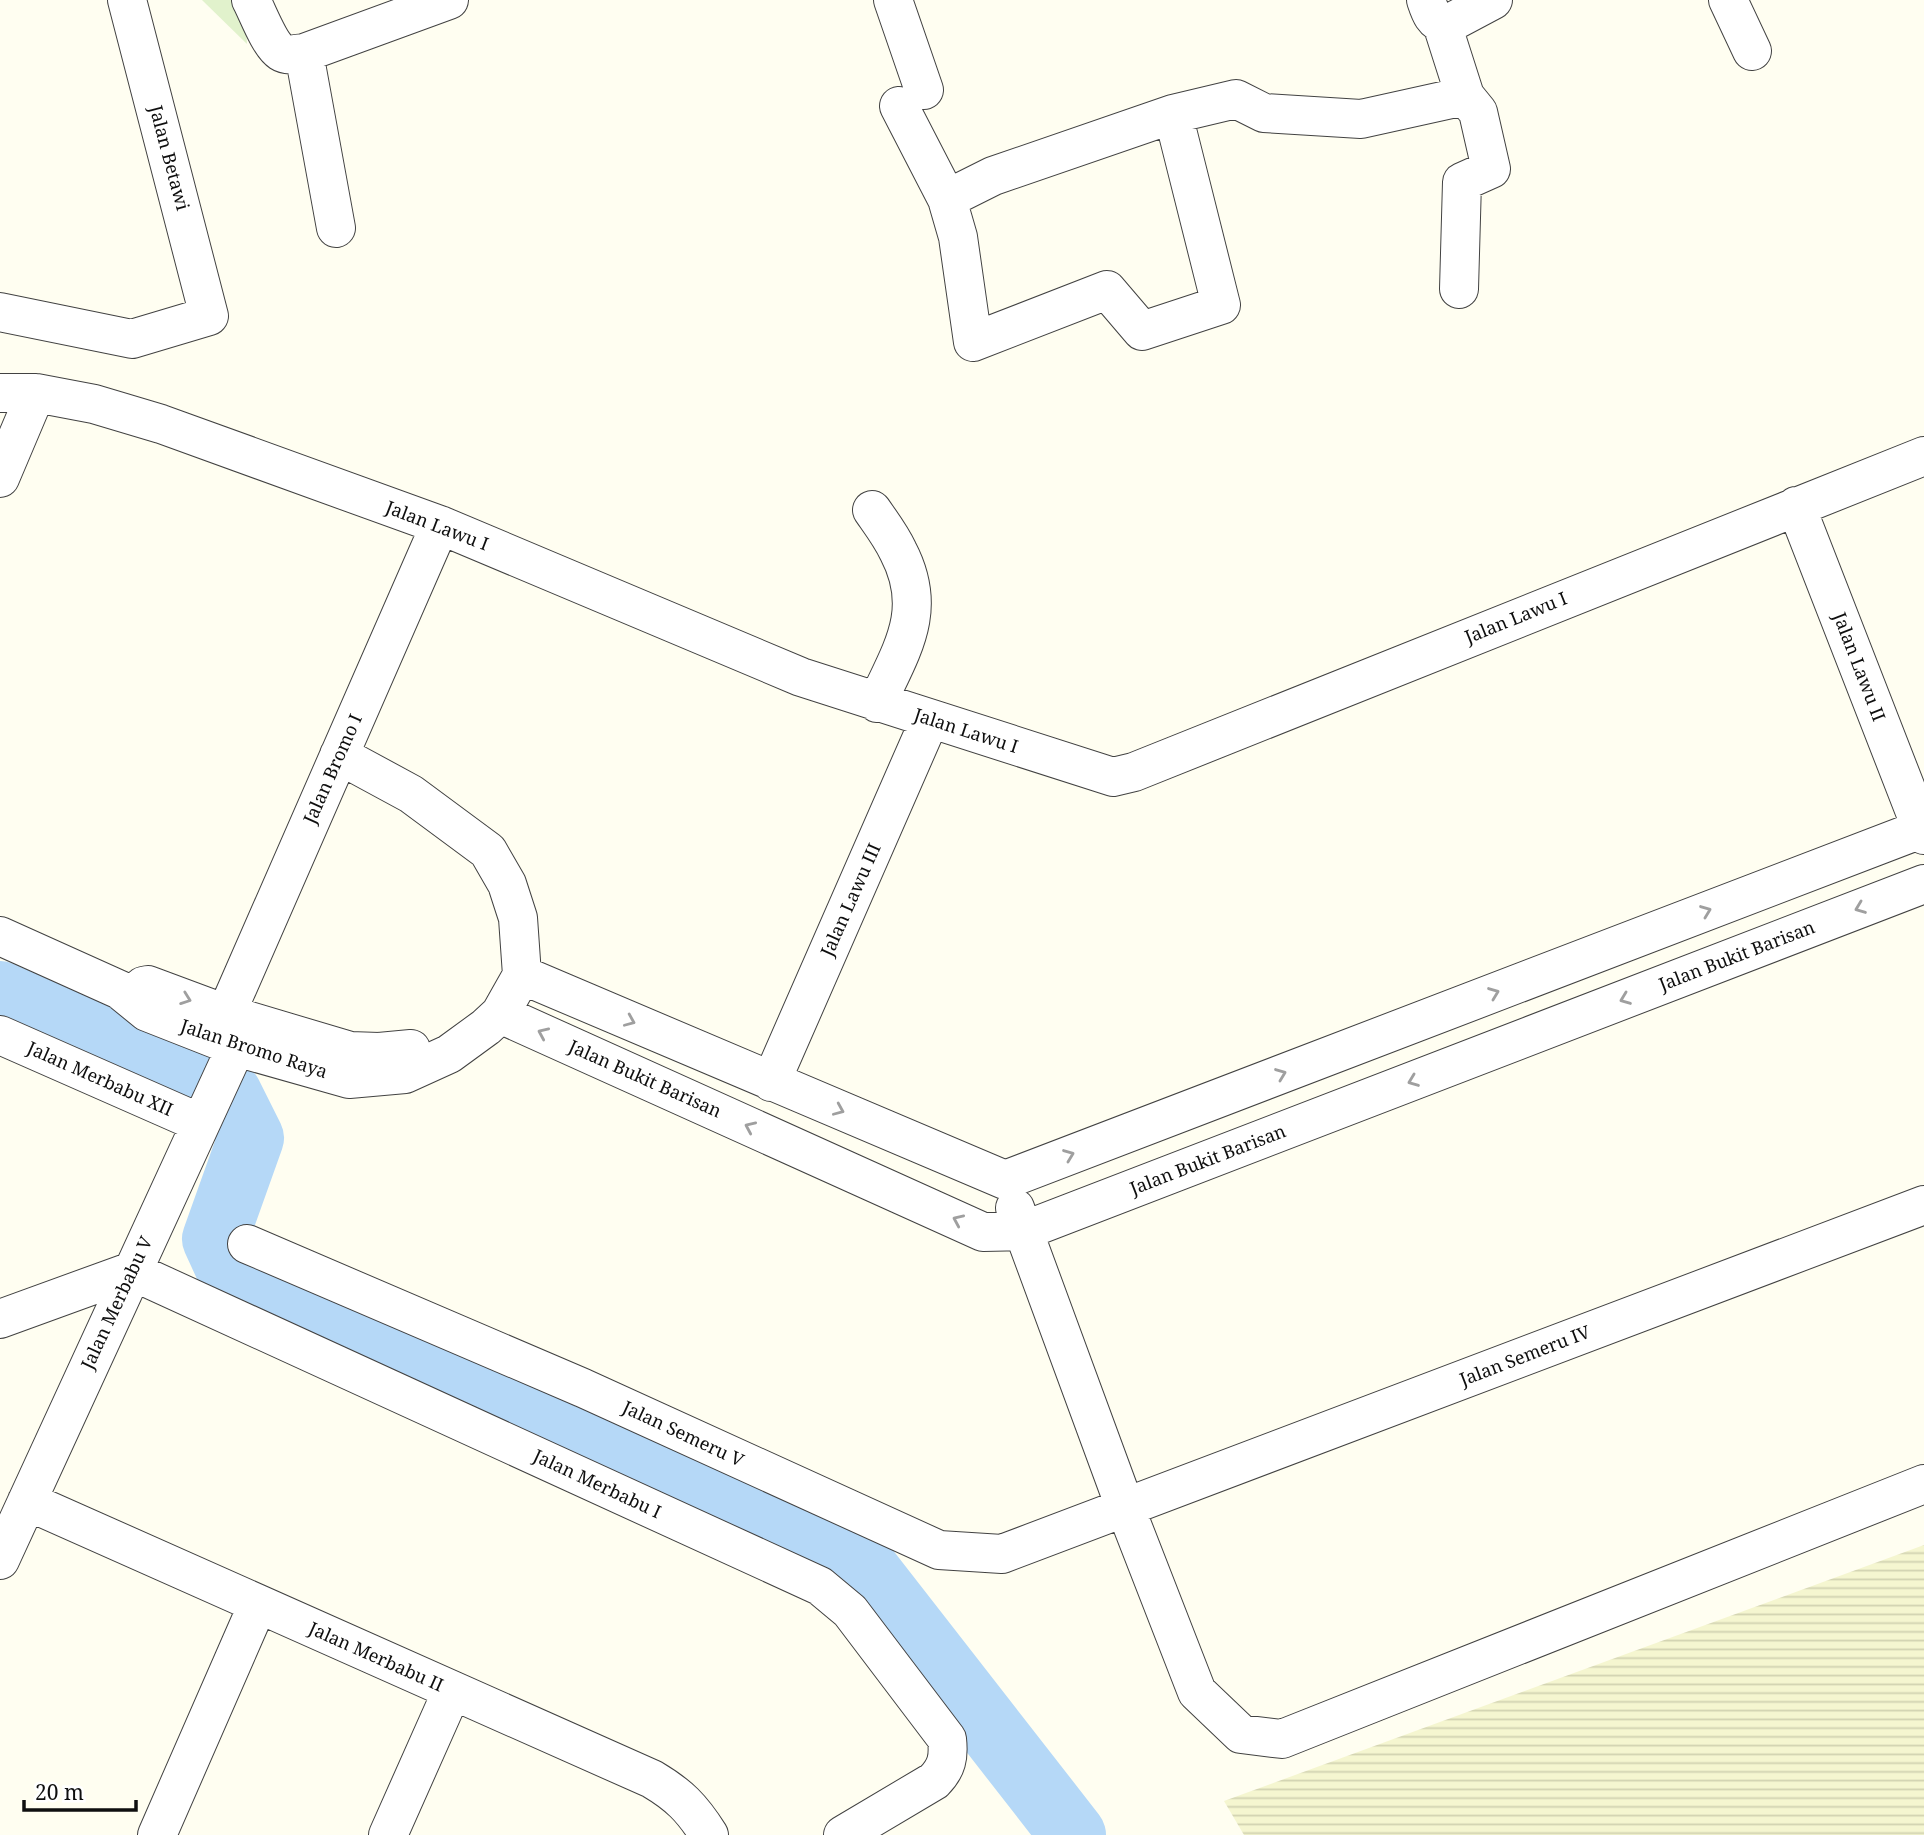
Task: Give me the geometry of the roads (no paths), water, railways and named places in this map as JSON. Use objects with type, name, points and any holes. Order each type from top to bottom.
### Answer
[{"type":"street","name":"Jalan Betawi","points":[[0,312],[132,338],[209,316],[127,0]]},
{"type":"street","points":[[251,0],[272,42],[280,51],[291,54],[304,52],[449,0]]},
{"type":"street","points":[[893,0],[911,98],[958,237],[973,342],[1107,290],[1142,331],[1221,305],[1173,114]]},
{"type":"street","points":[[1434,12],[1446,25],[1493,0]]},
{"type":"street","points":[[1728,0],[1752,51]]},
{"type":"street","points":[[1434,12],[1465,96],[1478,111],[1491,169],[1462,183],[1460,289]]},
{"type":"street","points":[[304,52],[336,229]]},
{"type":"street","points":[[947,199],[993,176],[1173,114],[1236,99],[1264,113],[1361,119],[1465,96]]},
{"type":"street","points":[[0,478],[18,393]]},
{"type":"street","name":"Jalan Lawu I","points":[[18,393],[94,404],[161,424],[440,525],[801,677],[1113,777],[1134,772],[1924,456]]},
{"type":"street","name":"Jalan Lawu II","points":[[1796,506],[1923,831]]},
{"type":"street","points":[[872,510],[898,550],[908,574],[912,595],[912,620],[905,643],[877,703]]},
{"type":"street","name":"Jalan Bromo I","points":[[230,1041],[339,755],[440,525]]},
{"type":"street","name":"Jalan Lawu III","points":[[771,1082],[930,719]]},
{"type":"street","points":[[339,755],[411,794],[488,851],[508,884],[518,918],[522,975],[486,1026]]},
{"type":"street","points":[[522,975],[1005,1180],[1923,831]]},
{"type":"street","name":"Jalan Bukit Barisan","points":[[486,1026],[983,1232],[1023,1231],[1924,884]]},
{"type":"street","name":"Jalan Bromo Raya","points":[[0,936],[120,990],[148,985],[230,1041],[379,1052],[425,1048],[486,1026]]},
{"type":"street","name":"Jalan Merbabu XII","points":[[0,1035],[205,1113]]},
{"type":"street","name":"Jalan Merbabu V","points":[[0,1560],[205,1113],[230,1041]]},
{"type":"street","points":[[1005,1180],[1125,1507],[1197,1692],[1241,1734],[1282,1739],[1924,1485]]},
{"type":"street","name":"Jalan Semeru IV","points":[[1125,1507],[1924,1205]]},
{"type":"street","name":"Jalan Semeru V","points":[[247,1244],[583,1388],[939,1550],[1002,1553],[1125,1507]]},
{"type":"street","points":[[0,1319],[132,1271]]},
{"type":"street","name":"Jalan Merbabu I","points":[[132,1271],[820,1586],[850,1611],[947,1739],[949,1754],[944,1771],[918,1792],[843,1835]]},
{"type":"street","name":"Jalan Merbabu II","points":[[27,1501],[667,1788],[680,1797],[709,1835]]},
{"type":"street","points":[[157,1835],[258,1604]]},
{"type":"street","points":[[388,1835],[452,1690]]},
{"type":"waterway","points":[[0,994],[229,1094],[251,1138],[215,1239],[231,1274],[858,1559],[1073,1835]]}]
